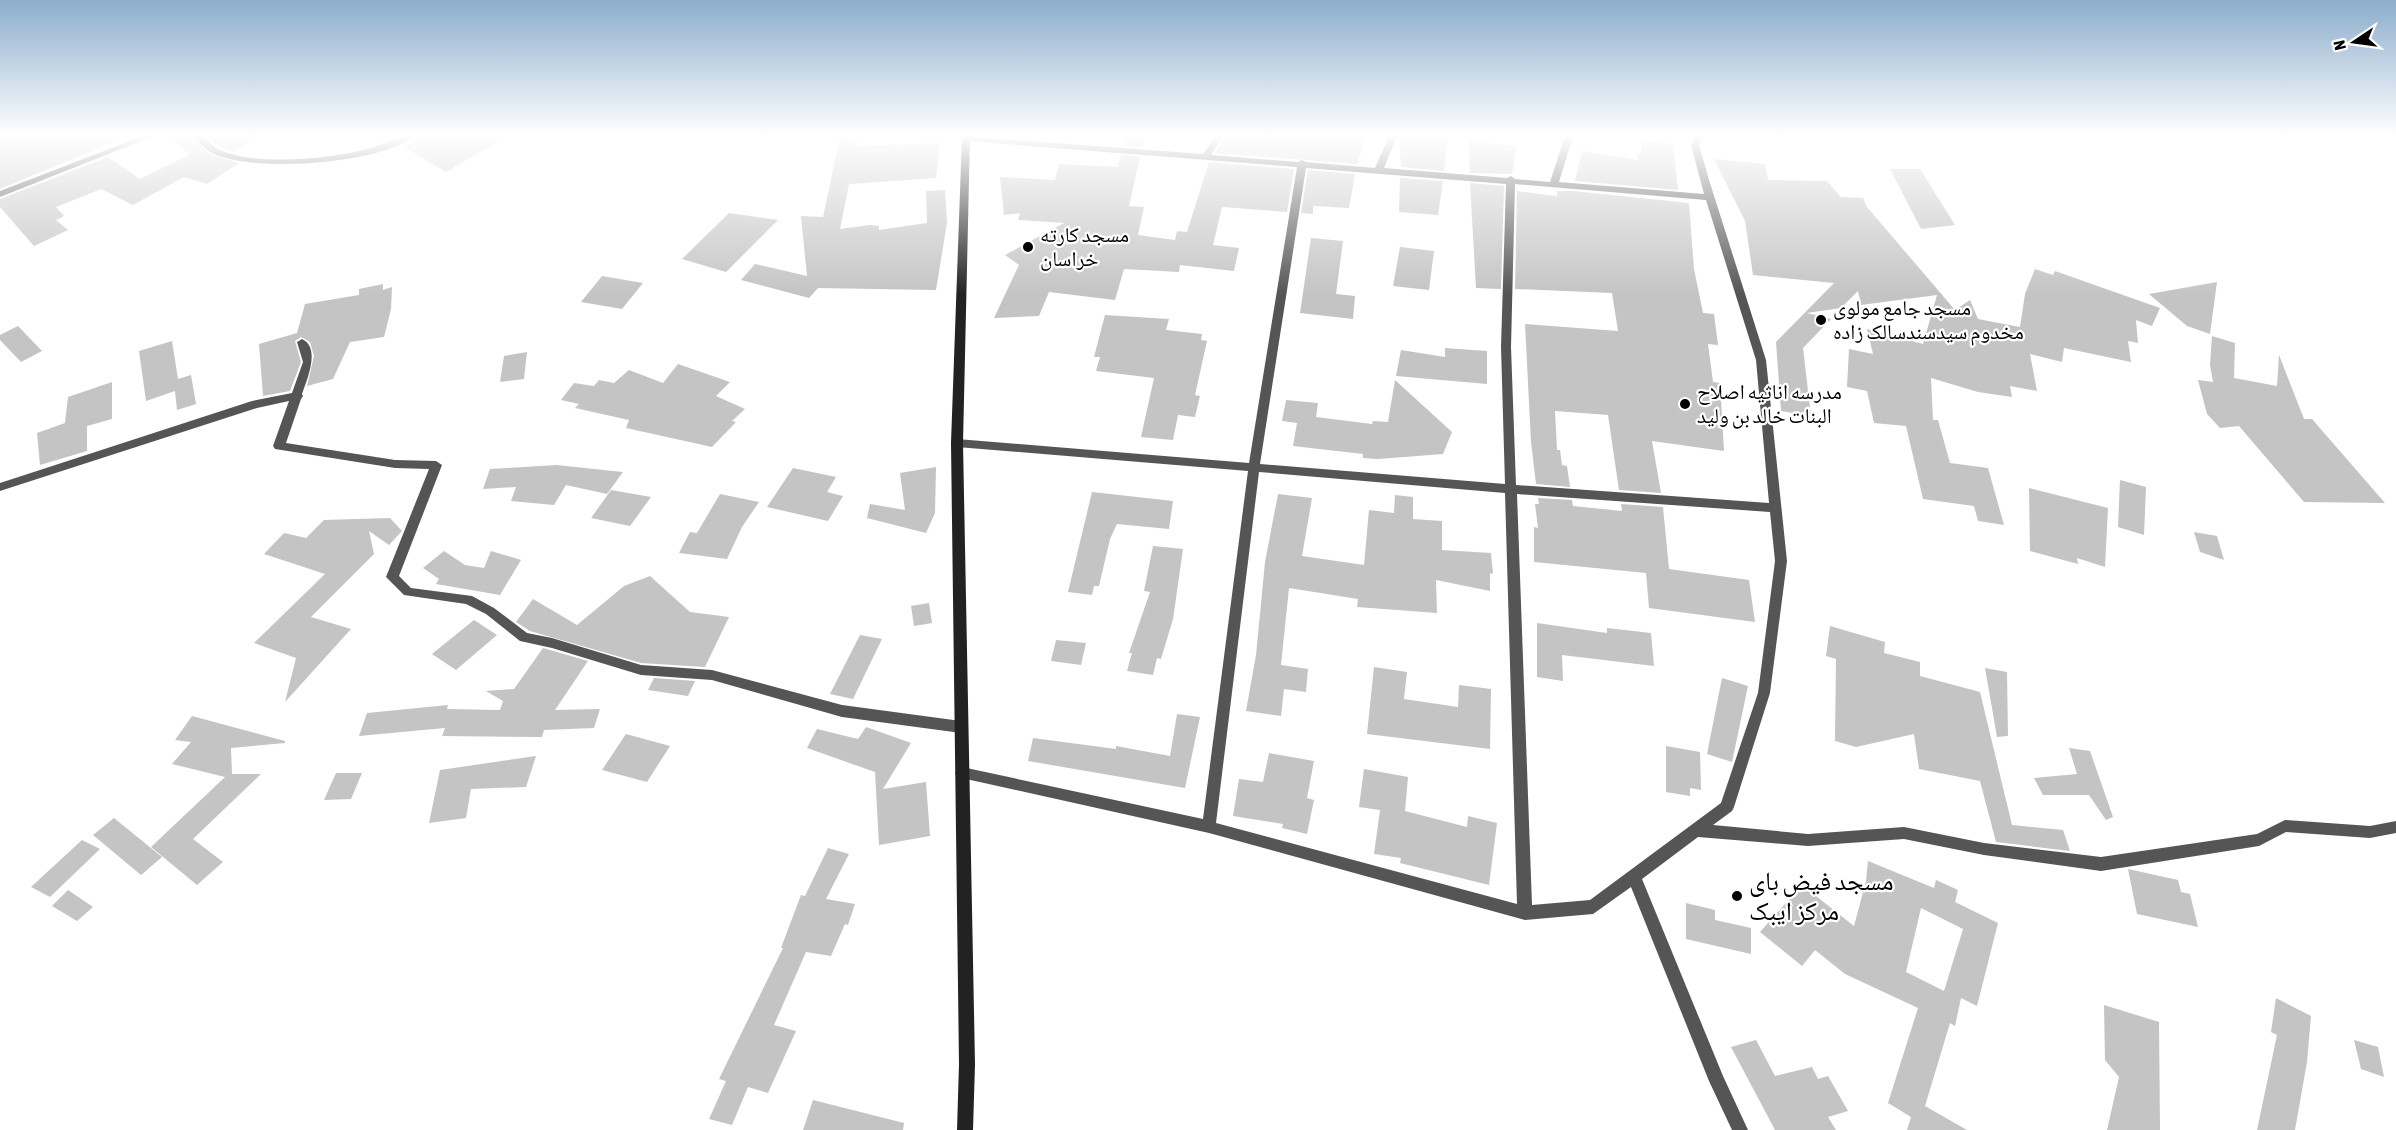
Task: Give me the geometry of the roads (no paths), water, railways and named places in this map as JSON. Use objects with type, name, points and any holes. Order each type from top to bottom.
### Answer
[{"type":"main road","points":[[964,189],[957,443],[967,1064],[965,1130]]},
{"type":"street","points":[[1209,827],[1254,468],[1298,189]]},
{"type":"street","points":[[1511,189],[1506,346],[1525,914]]},
{"type":"street","points":[[1602,189],[1709,197]]},
{"type":"street","points":[[962,772],[1209,827],[1525,914],[1593,907],[1727,807],[1764,693],[1781,561],[1761,360],[1707,189]]},
{"type":"street","points":[[302,342],[308,362],[279,446],[395,464],[436,465],[392,578],[408,592],[468,599],[490,611],[524,637],[552,643],[641,670],[712,675],[842,711],[961,727]]},
{"type":"street","points":[[0,487],[256,404],[298,396]]},
{"type":"street","points":[[957,443],[1509,489],[1776,508]]},
{"type":"street","points":[[1696,830],[1808,840],[1904,833],[1984,849],[2101,864],[2259,840],[2285,826],[2370,832],[2396,827]]},
{"type":"street","points":[[1634,876],[1717,1081],[1740,1130]]},
{"type":"place","name":"مسجد کارته خراسان","points":[[1028,247]]},
{"type":"place","name":"مسجد جامع مولوی مخدوم سیدسندسالک زاده","points":[[1821,320]]},
{"type":"place","name":"مدرسه اناثیه اصلاح البنات خالد بن ولید","points":[[1685,404]]},
{"type":"place","name":"مسجد فیض بای مرکز ایبک","points":[[1737,896]]}]
